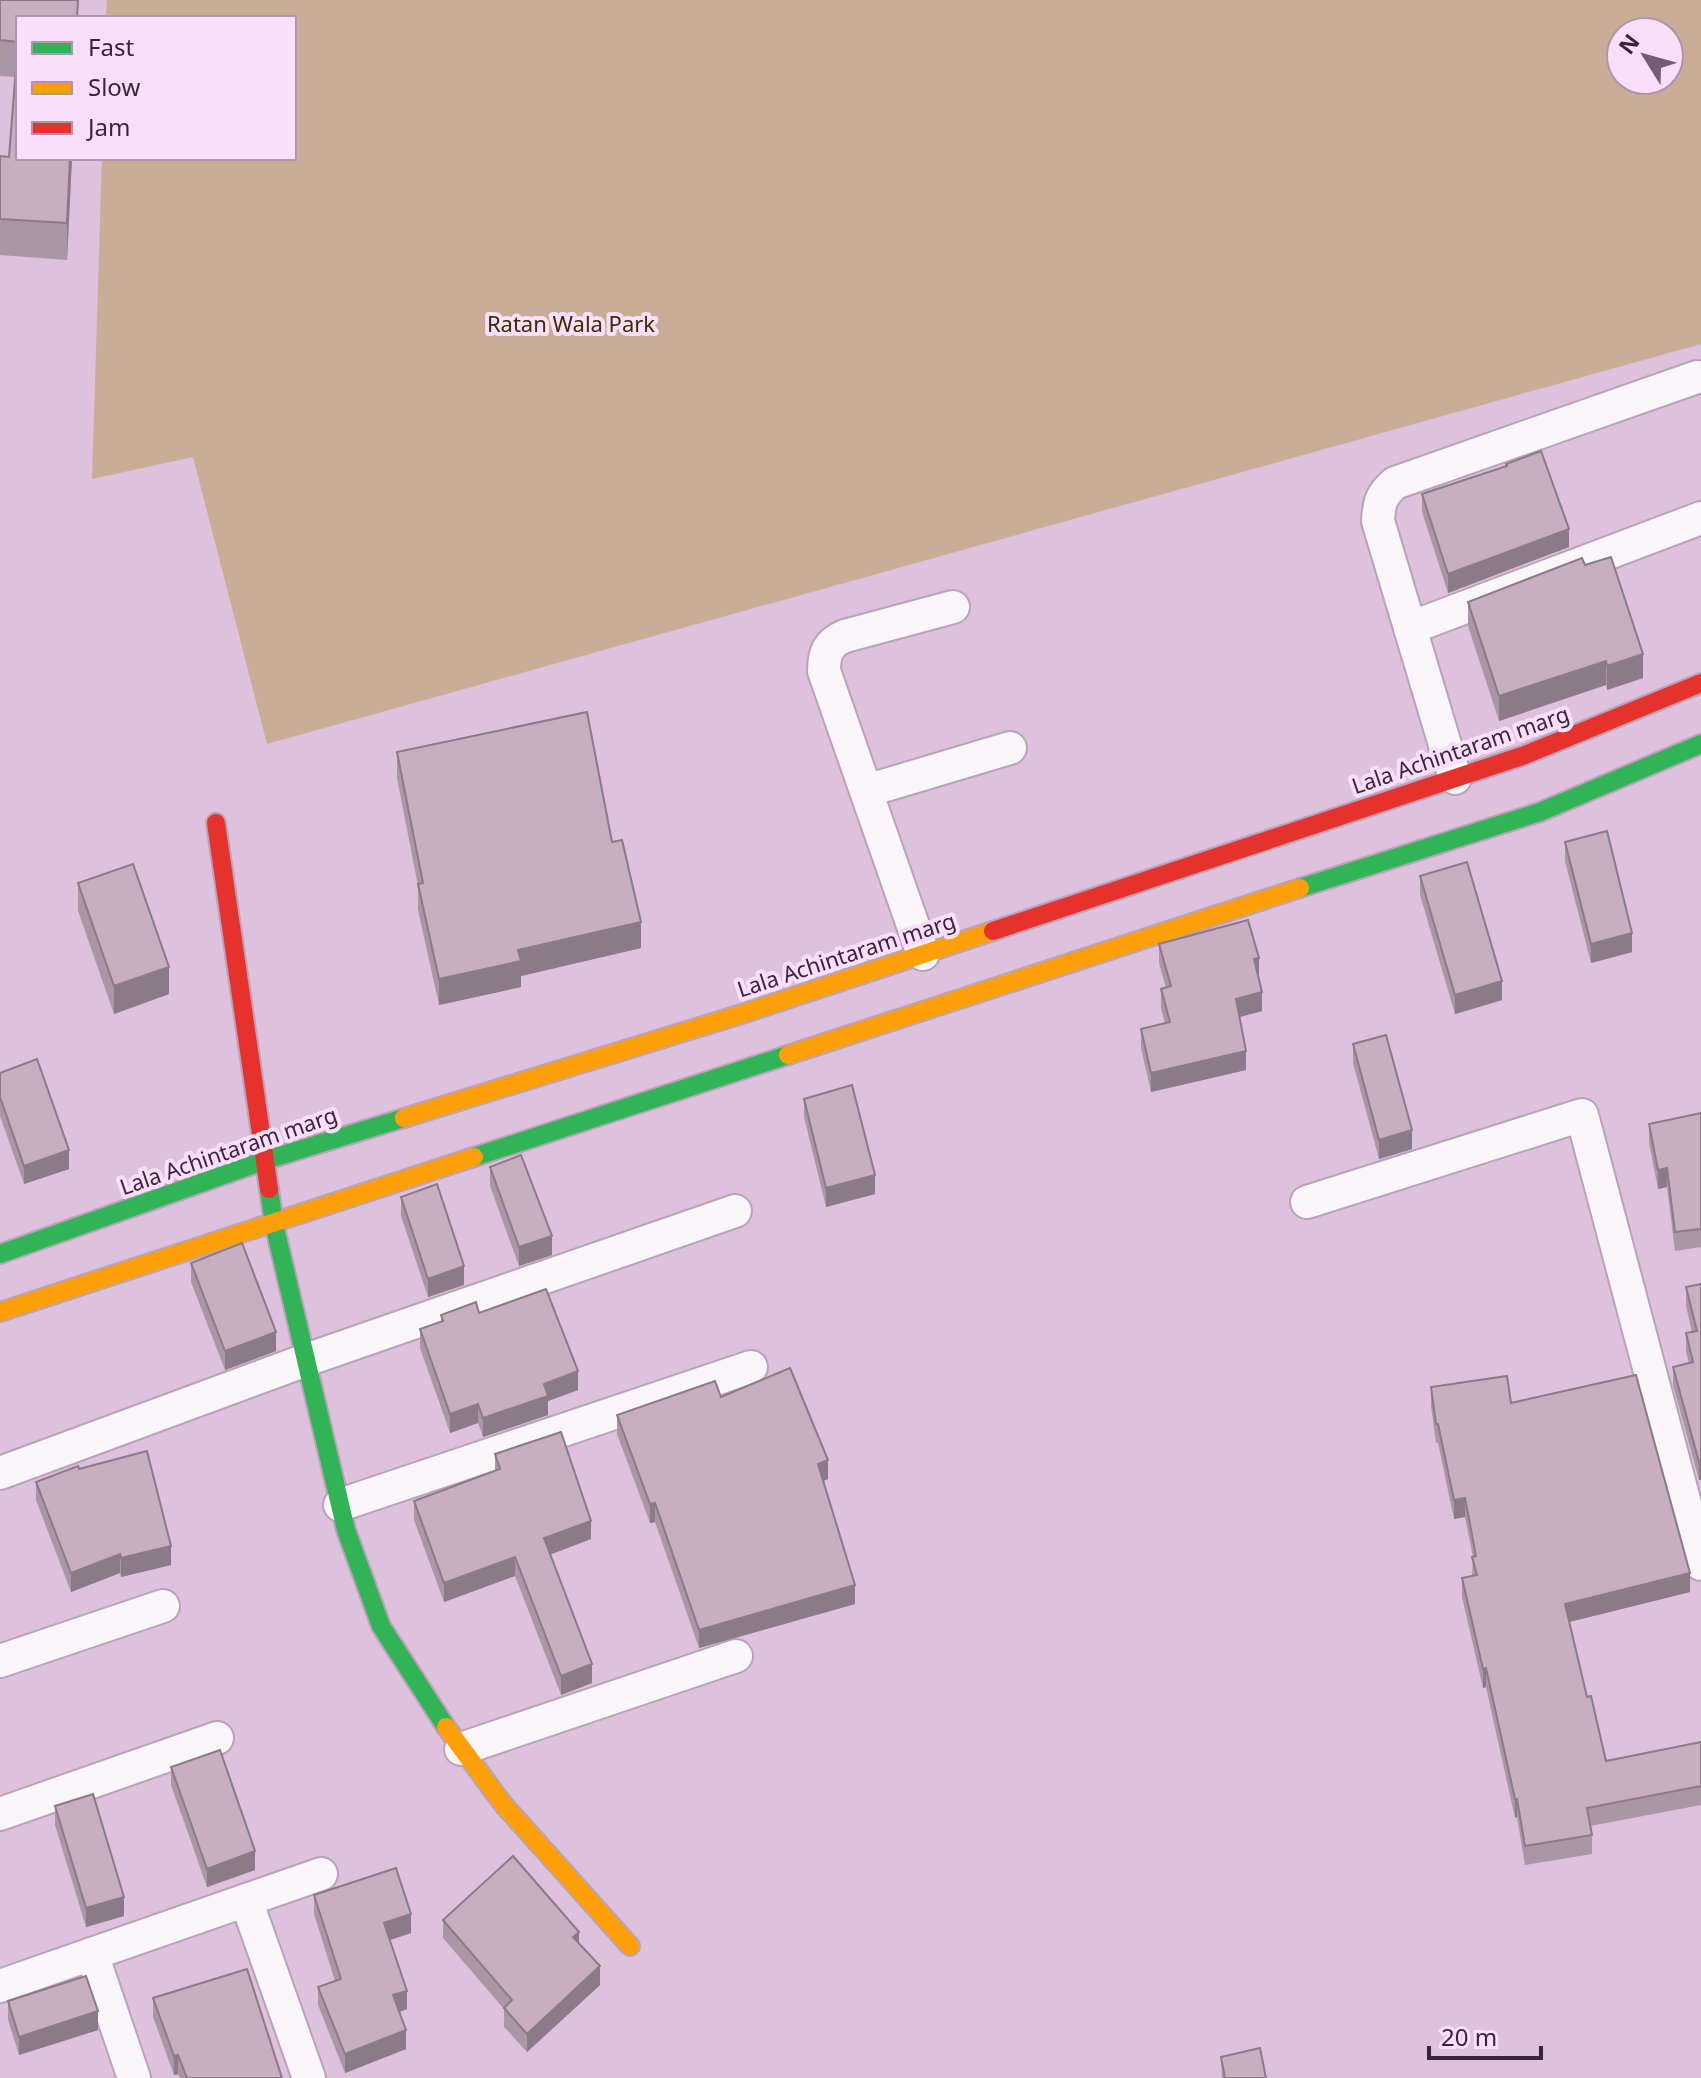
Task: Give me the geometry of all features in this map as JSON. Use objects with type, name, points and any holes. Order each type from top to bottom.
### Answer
[{"type":"street","points":[[1455,778],[1378,521],[1379,503],[1385,492],[1395,483],[1697,377]]},
{"type":"street","points":[[1410,628],[1701,518]]},
{"type":"street","points":[[923,954],[824,671],[824,657],[832,641],[953,607]]},
{"type":"street","name":"Lala Achintaram marg","points":[[0,1254],[266,1160],[745,1013],[1525,755],[1701,683]]},
{"type":"street","points":[[0,1312],[1217,914],[1540,812],[1701,744]]},
{"type":"street","points":[[866,791],[1010,748]]},
{"type":"street","points":[[216,823],[274,1224],[340,1505],[381,1626],[461,1749],[503,1804],[630,1946]]},
{"type":"street","points":[[1307,1202],[1582,1115],[1701,1564]]},
{"type":"street","points":[[0,1473],[306,1360],[735,1211]]},
{"type":"street","points":[[340,1505],[751,1367]]},
{"type":"street","points":[[0,1661],[163,1606]]},
{"type":"street","points":[[461,1749],[736,1656]]},
{"type":"street","points":[[0,1814],[217,1738]]},
{"type":"street","points":[[0,1986],[321,1874]]},
{"type":"street","points":[[246,1900],[309,2078]]},
{"type":"street","points":[[92,1954],[134,2078]]},
{"type":"green space","name":"Ratan Wala Park","points":[[107,0],[1701,0],[1701,344],[267,744],[193,457],[92,479],[102,160],[296,160],[296,16],[106,16]]},
{"type":"building","points":[[0,0],[78,0],[77,16],[16,16],[16,42],[0,40]]},
{"type":"building","points":[[16,68],[16,160],[70,160],[67,223],[0,219],[0,156],[9,157]]},
{"type":"building","points":[[1541,451],[1569,529],[1448,574],[1422,494],[1507,466]]},
{"type":"building","points":[[1611,557],[1643,654],[1607,666],[1606,661],[1499,696],[1468,602],[1582,558],[1585,565]]},
{"type":"building","points":[[587,712],[612,842],[622,840],[641,922],[518,950],[521,961],[439,979],[418,884],[423,883],[397,752]]},
{"type":"building","points":[[1607,831],[1632,933],[1591,944],[1565,842]]},
{"type":"building","points":[[1467,862],[1502,981],[1455,995],[1420,876]]},
{"type":"building","points":[[133,864],[169,967],[114,986],[78,883]]},
{"type":"building","points":[[1248,920],[1259,958],[1254,959],[1262,992],[1236,999],[1246,1051],[1151,1073],[1141,1029],[1170,1022],[1161,989],[1171,986],[1159,944]]},
{"type":"building","points":[[1386,1035],[1412,1130],[1379,1140],[1353,1044]]},
{"type":"building","points":[[37,1059],[69,1150],[24,1166],[0,1097],[0,1073]]},
{"type":"building","points":[[852,1085],[875,1175],[826,1188],[804,1099]]},
{"type":"building","points":[[1701,1113],[1701,1229],[1675,1232],[1667,1168],[1658,1170],[1649,1124]]},
{"type":"building","points":[[521,1155],[552,1236],[519,1247],[490,1167]]},
{"type":"building","points":[[437,1184],[464,1266],[428,1279],[401,1197]]},
{"type":"building","points":[[242,1243],[276,1332],[225,1351],[191,1263]]},
{"type":"building","points":[[1701,1284],[1699,1462],[1673,1367],[1693,1362],[1686,1333],[1697,1331],[1686,1287]]},
{"type":"building","points":[[546,1289],[578,1371],[544,1384],[548,1396],[483,1418],[478,1404],[450,1414],[420,1329],[443,1321],[441,1315],[476,1302],[479,1313]]},
{"type":"building","points":[[790,1368],[828,1460],[818,1464],[855,1585],[699,1630],[655,1503],[650,1504],[617,1415],[715,1381],[721,1397]]},
{"type":"building","points":[[1636,1375],[1690,1573],[1565,1604],[1606,1761],[1701,1742],[1701,1786],[1587,1808],[1592,1835],[1525,1846],[1517,1799],[1462,1578],[1477,1575],[1465,1498],[1454,1500],[1436,1424],[1431,1387],[1507,1376],[1511,1403]]},
{"type":"building","points":[[561,1432],[591,1521],[544,1538],[592,1664],[561,1676],[515,1557],[444,1583],[414,1501],[500,1469],[495,1454]]},
{"type":"building","points":[[147,1451],[171,1546],[121,1558],[120,1554],[71,1573],[36,1482],[78,1466],[79,1469]]},
{"type":"building","points":[[220,1750],[255,1851],[207,1869],[171,1767]]},
{"type":"building","points":[[93,1794],[124,1897],[86,1908],[55,1806]]},
{"type":"building","points":[[513,1856],[579,1932],[573,1937],[600,1966],[527,2034],[504,2008],[512,2000],[443,1920]]},
{"type":"building","points":[[396,1868],[411,1914],[384,1923],[407,1991],[393,1995],[406,2030],[345,2054],[318,1987],[341,1979],[314,1895]]},
{"type":"building","points":[[247,1969],[282,2078],[187,2078],[178,2055],[174,2056],[153,1998]]},
{"type":"building","points":[[86,1976],[98,2011],[19,2037],[8,2001]]},
{"type":"building","points":[[1260,2048],[1266,2078],[1225,2078],[1221,2057]]},
{"type":"traffic: fast","points":[[1300,888],[1540,812],[1701,744]]},
{"type":"traffic: fast","points":[[474,1157],[788,1055]]},
{"type":"traffic: fast","points":[[0,1254],[266,1160],[404,1118]]},
{"type":"traffic: fast","points":[[269,1189],[274,1224],[346,1530],[381,1626],[446,1727]]},
{"type":"traffic: slow","points":[[788,1055],[1300,888]]},
{"type":"traffic: slow","points":[[404,1118],[745,1013],[993,931]]},
{"type":"traffic: slow","points":[[0,1312],[474,1157]]},
{"type":"traffic: slow","points":[[446,1727],[503,1804],[630,1946]]},
{"type":"traffic: jam","points":[[993,931],[1525,755],[1701,683]]},
{"type":"traffic: jam","points":[[216,823],[269,1189]]}]
